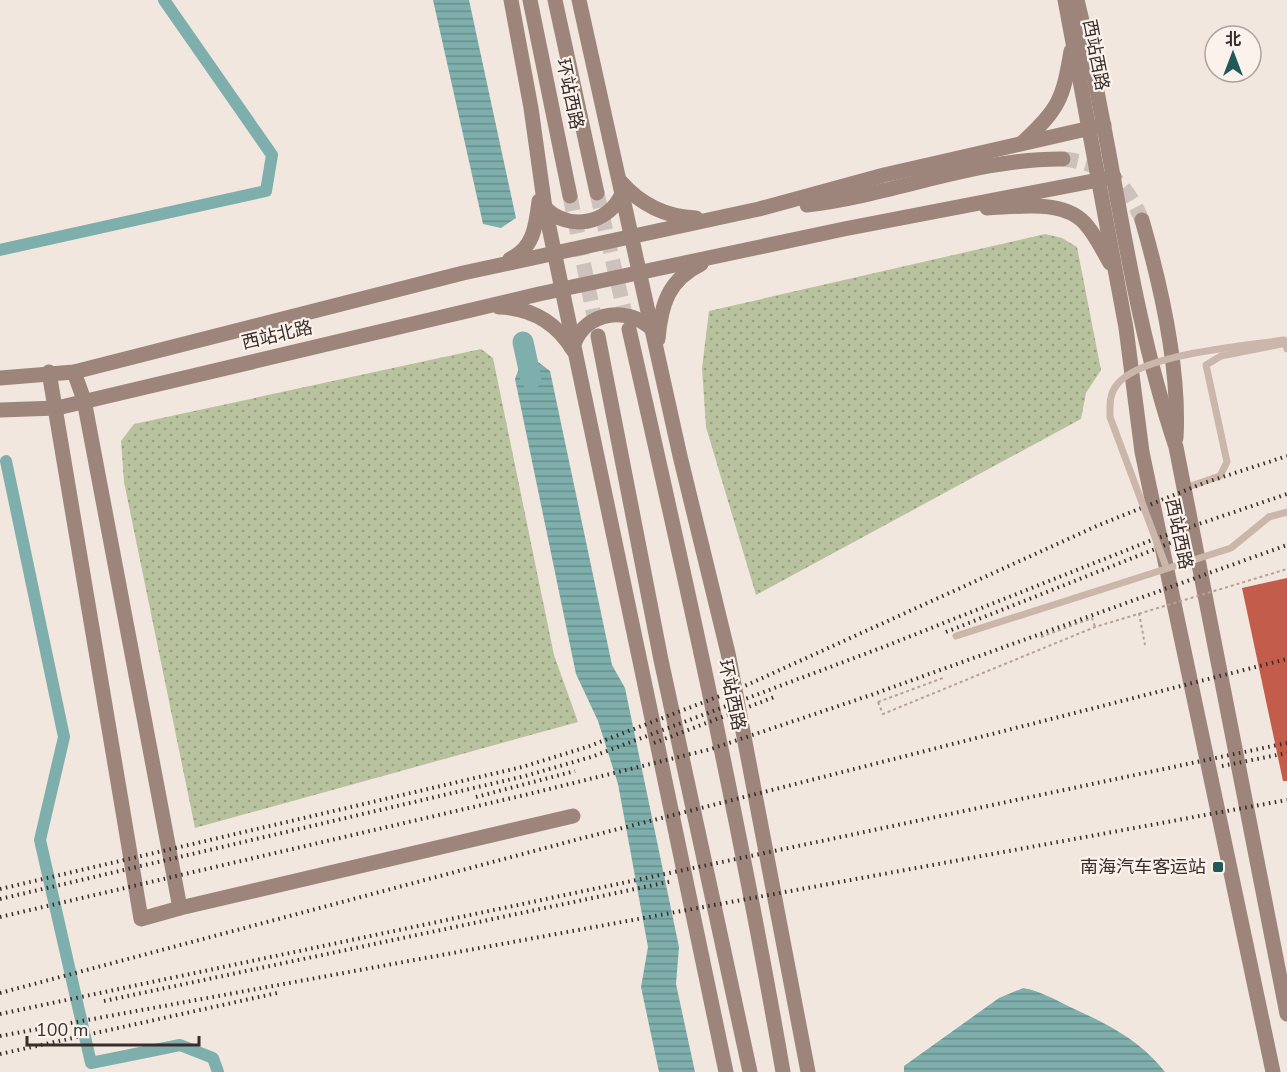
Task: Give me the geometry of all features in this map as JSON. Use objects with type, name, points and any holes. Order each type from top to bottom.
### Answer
[{"type":"main road","points":[[511,0],[543,184],[544,208],[576,351],[726,1072]]},
{"type":"main road","name":"环站西路","points":[[530,0],[570,196]]},
{"type":"main road","name":"环站西路","points":[[555,0],[597,193]]},
{"type":"main road","points":[[579,0],[639,273],[728,653],[808,1072]]},
{"type":"main road","name":"西站西路","points":[[1065,0],[1073,39],[1097,126]]},
{"type":"main road","name":"西站西路","points":[[1077,0],[1107,178],[1158,387],[1176,447],[1287,1014]]},
{"type":"main road","points":[[1022,143],[1050,117],[1060,101],[1073,39]]},
{"type":"main road","points":[[759,209],[884,175],[1097,126]]},
{"type":"main road","points":[[759,209],[834,202],[1014,162],[1063,159]]},
{"type":"main road","points":[[940,210],[1107,178]]},
{"type":"main road","name":"西站西路","points":[[1107,178],[1116,274],[1142,452],[1273,1072]]},
{"type":"main road","points":[[484,268],[513,258],[527,247],[534,233],[543,184]]},
{"type":"main road","points":[[544,208],[566,221],[588,221],[611,210],[620,187]]},
{"type":"main road","points":[[620,187],[665,213],[683,217],[717,219]]},
{"type":"main road","points":[[940,210],[1037,207],[1069,211],[1088,225],[1116,274]]},
{"type":"main road","name":"西站北路","points":[[0,378],[49,372],[74,372],[484,268],[759,209]]},
{"type":"main road","name":"西站北路","points":[[0,410],[57,408],[479,307],[940,210]]},
{"type":"main road","points":[[1142,220],[1177,394],[1176,447]]},
{"type":"main road","points":[[657,351],[662,310],[671,287],[692,268],[716,256]]},
{"type":"main road","points":[[479,307],[507,308],[536,314],[555,327],[576,351]]},
{"type":"main road","points":[[576,351],[577,336],[589,324],[616,314],[636,317],[652,329]]},
{"type":"main road","name":"环站西路","points":[[629,329],[723,752],[783,1072]]},
{"type":"main road","points":[[598,336],[661,660],[750,1072]]},
{"type":"main road","points":[[49,372],[57,408],[141,919],[573,816]]},
{"type":"main road","points":[[74,372],[84,400],[180,908]]},
{"type":"main road","points":[[1133,389],[1158,387]]},
{"type":"lane","points":[[1165,564],[1110,417],[1110,400],[1115,386],[1128,373],[1145,365],[1198,353],[1284,340],[1287,349]]},
{"type":"lane","points":[[1184,488],[1220,476],[1227,462],[1206,365],[1221,356],[1287,343]]},
{"type":"lane","points":[[956,636],[1231,548],[1269,517],[1287,512]]},
{"type":"path","points":[[943,678],[878,702],[883,714],[1095,627],[1287,569]]},
{"type":"path","points":[[1139,613],[1145,645]]},
{"type":"path","points":[[1041,638],[1092,618],[1095,627]]},
{"type":"green space","points":[[1045,234],[1062,238],[1077,247],[1101,370],[1086,393],[1081,419],[756,595],[706,427],[702,368],[709,311]]},
{"type":"green space","points":[[481,349],[493,358],[554,655],[578,722],[195,828],[124,482],[121,441],[134,424]]},
{"type":"water","points":[[433,0],[469,0],[516,218],[501,228],[483,224]]},
{"type":"water","points":[[525,352],[550,371],[612,665],[625,688],[679,947],[676,984],[695,1072],[659,1072],[641,987],[648,947],[618,784],[598,721],[576,674],[515,379]]},
{"type":"water","points":[[1023,988],[1047,996],[1122,1034],[1144,1050],[1165,1072],[904,1072],[904,1066],[999,998]]},
{"type":"building","points":[[1287,578],[1287,781],[1283,781],[1242,588]]},
{"type":"waterway","points":[[0,250],[266,191],[272,155],[164,0]]},
{"type":"waterway","points":[[523,342],[531,379]]},
{"type":"waterway","points":[[6,461],[64,737],[40,840],[91,1063],[180,1045],[213,1058],[218,1072]]},
{"type":"tunnel","points":[[1063,159],[1091,165],[1112,177],[1129,195],[1142,220]]},
{"type":"tunnel","points":[[597,193],[628,327]]},
{"type":"tunnel","points":[[570,196],[597,331]]},
{"type":"railway","points":[[0,889],[522,767],[587,747],[738,689],[1099,525],[1204,483],[1287,456]]},
{"type":"railway","points":[[0,899],[525,776],[591,757],[886,646],[1152,540],[1287,494]]},
{"type":"railway","points":[[946,632],[1188,536]]},
{"type":"railway","points":[[0,917],[529,794],[711,749],[871,695],[1287,545]]},
{"type":"railway","points":[[0,993],[579,839],[1287,659]]},
{"type":"railway","points":[[654,743],[777,696]]},
{"type":"railway","points":[[0,1014],[1287,743]]},
{"type":"railway","points":[[1222,766],[1287,753]]},
{"type":"railway","points":[[476,797],[575,771]]},
{"type":"railway","points":[[0,1036],[1287,800]]},
{"type":"railway","points":[[104,1001],[673,881]]},
{"type":"railway","points":[[0,1054],[277,993]]},
{"type":"place","name":"南海汽车客运站","points":[[1218,867]]}]
